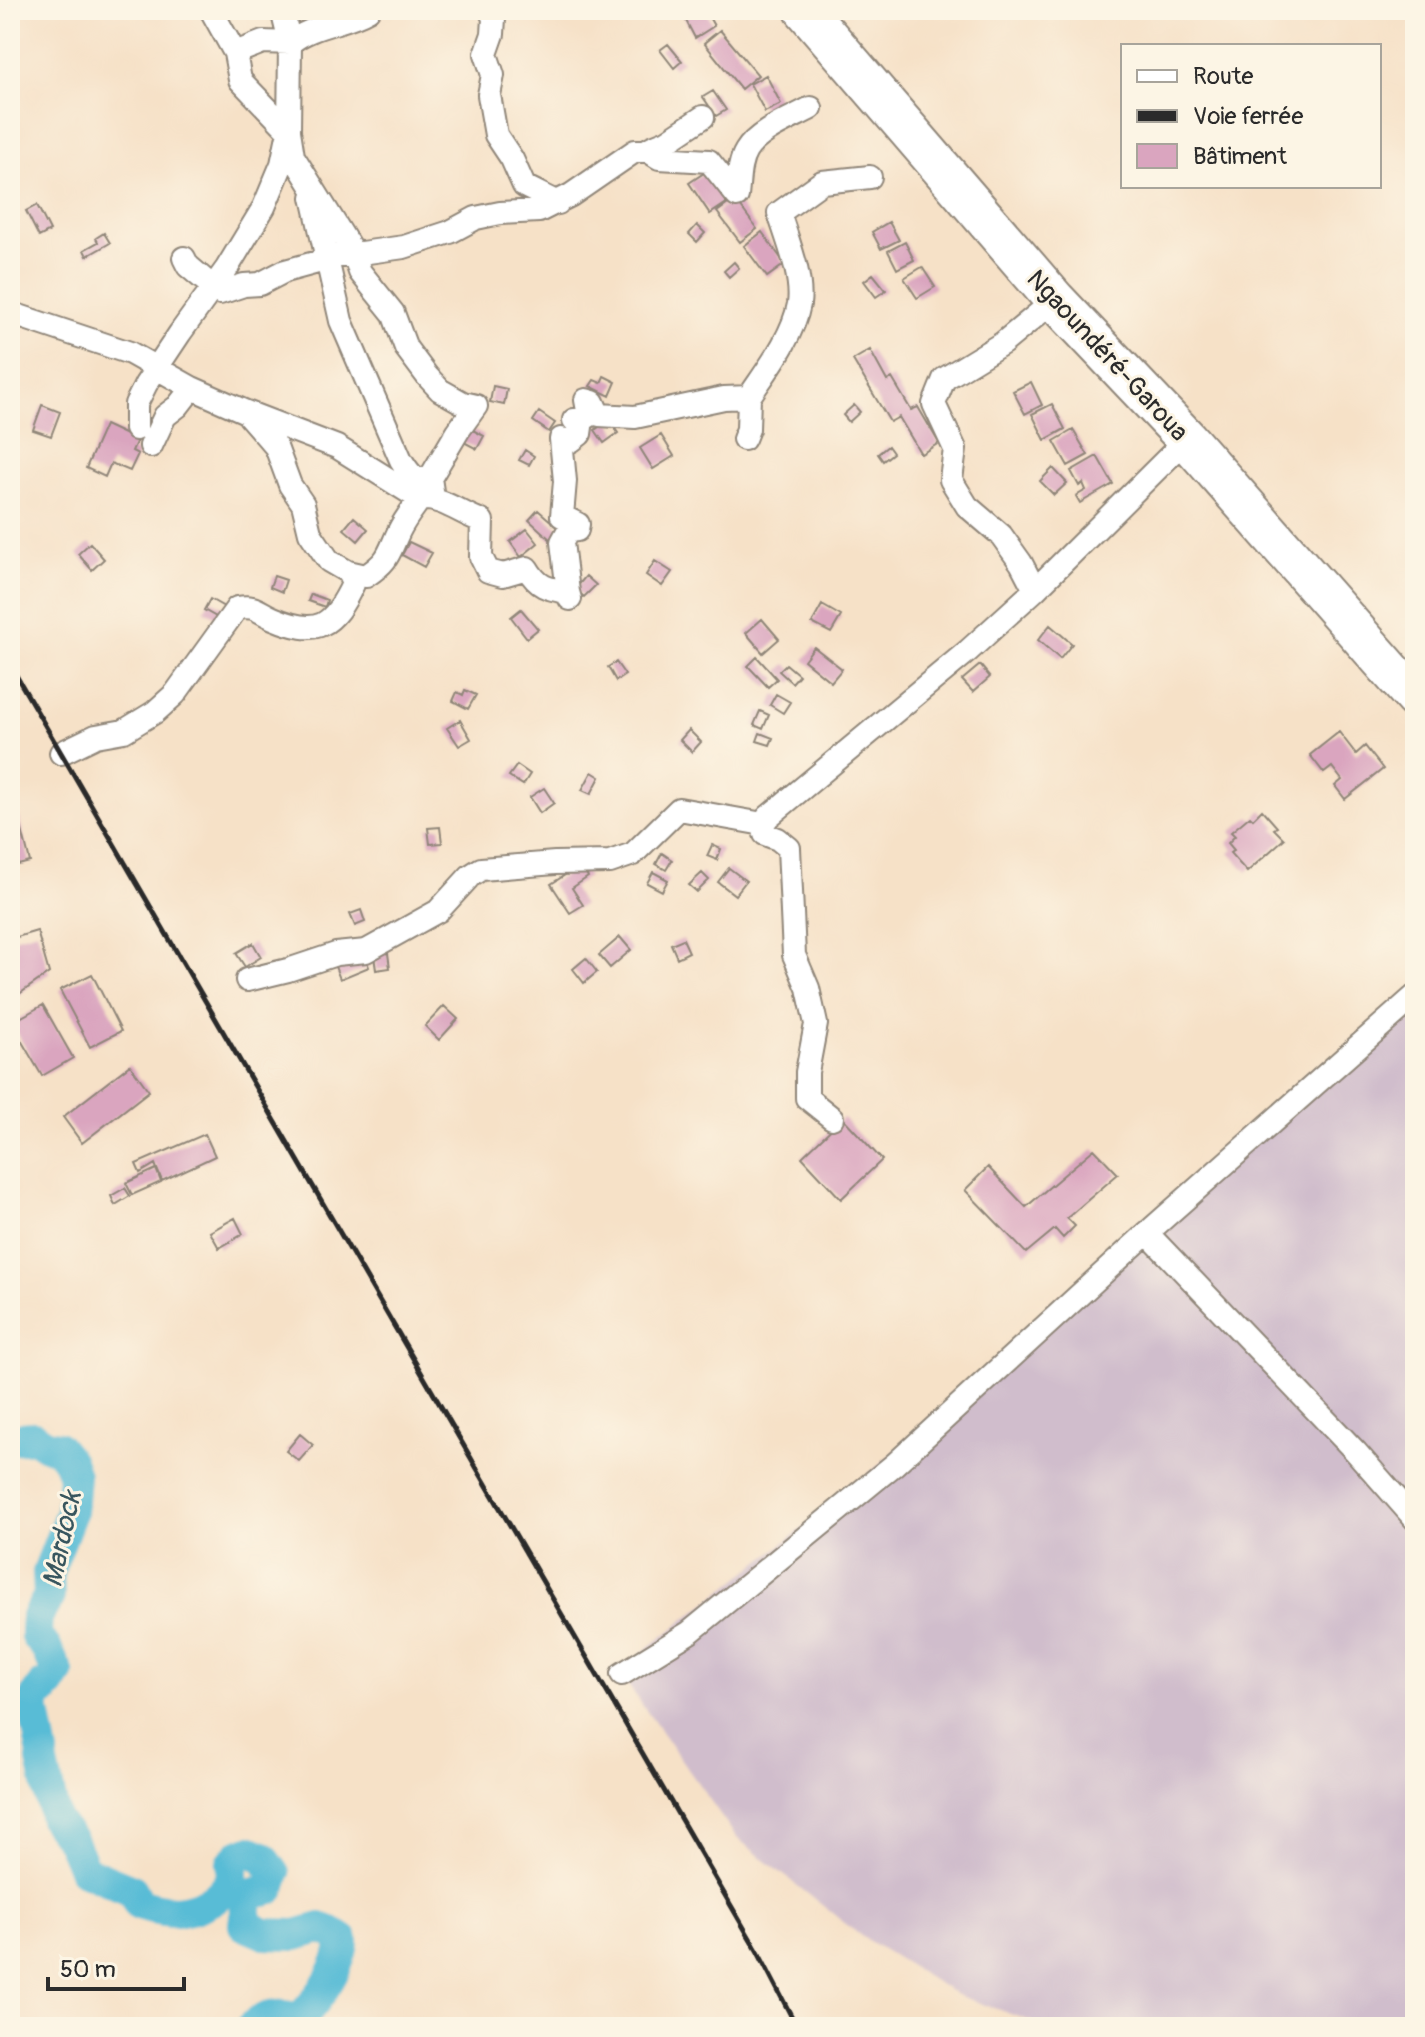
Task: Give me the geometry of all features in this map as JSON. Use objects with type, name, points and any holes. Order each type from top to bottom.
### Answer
[{"type":"highway","name":"Ngaoundéré-Garoua","points":[[805,10],[1055,300],[1187,439],[1415,698]]},
{"type":"street","points":[[211,10],[235,53],[240,80],[289,131]]},
{"type":"street","points":[[246,412],[276,447],[290,485],[303,504],[310,533],[329,561],[348,572],[366,576],[391,553],[397,533],[427,492],[458,431],[476,406],[463,403],[440,390],[406,348],[393,313],[360,272],[354,254],[293,156],[289,131],[290,43],[282,10]]},
{"type":"street","points":[[235,53],[263,42],[290,43],[298,36],[357,17],[368,10]]},
{"type":"street","points":[[490,10],[494,18],[493,34],[486,54],[493,75],[489,95],[496,135],[512,159],[524,186],[558,203]]},
{"type":"street","points":[[652,147],[651,153],[659,158],[709,161],[737,196],[740,166],[746,149],[811,108]]},
{"type":"street","points":[[184,258],[188,266],[220,293],[244,285],[260,284],[285,271],[318,262],[326,255],[348,256],[404,247],[450,232],[476,218],[539,211],[558,203],[635,151],[645,151],[667,141],[703,117]]},
{"type":"street","points":[[192,388],[178,406],[143,437],[136,404],[264,207],[282,164],[289,131]]},
{"type":"street","points":[[744,439],[748,429],[749,397],[781,349],[799,303],[795,263],[779,213],[822,182],[870,177]]},
{"type":"street","points":[[311,188],[341,321],[401,460],[412,477],[422,480],[427,492]]},
{"type":"street","points":[[1035,590],[1001,535],[967,506],[951,480],[955,449],[934,404],[944,379],[1003,343],[1055,300]]},
{"type":"street","points":[[10,313],[130,353],[192,388],[337,447],[427,492],[465,516],[482,521],[481,557],[488,571],[503,575],[527,568],[536,584],[569,596],[562,542],[568,531],[577,530],[578,524],[562,516],[565,481],[561,439],[571,441],[580,434],[581,427],[574,420],[581,421],[589,416],[586,400],[593,402],[599,415],[635,417],[724,398],[749,397]]},
{"type":"street","points":[[832,1118],[807,1098],[807,1072],[816,1024],[808,988],[794,955],[789,848],[765,834],[763,824],[968,651],[1035,590],[1187,439]]},
{"type":"street","points":[[61,753],[96,736],[124,731],[155,712],[175,694],[237,608],[252,606],[296,628],[315,628],[325,622],[334,616],[350,592],[353,584],[348,572]]},
{"type":"street","points":[[247,980],[336,954],[366,951],[438,911],[470,876],[481,869],[610,862],[633,854],[679,809],[763,824]]},
{"type":"street","points":[[622,1674],[690,1632],[895,1464],[1147,1233],[1415,996]]},
{"type":"street","points":[[1147,1233],[1356,1452],[1415,1519]]},
{"type":"shaded area","points":[[1415,1006],[1415,2027],[1047,2027],[957,1995],[861,1936],[737,1838],[618,1671],[829,1508]]},
{"type":"building","points":[[683,10],[705,10],[714,26],[695,38]]},
{"type":"building","points":[[720,30],[758,75],[741,89],[704,43]]},
{"type":"building","points":[[668,44],[682,61],[674,68],[660,50]]},
{"type":"building","points":[[766,75],[781,104],[765,112],[750,84]]},
{"type":"building","points":[[713,91],[726,110],[716,116],[703,97]]},
{"type":"building","points":[[710,169],[731,200],[710,214],[689,183]]},
{"type":"building","points":[[735,199],[757,229],[740,242],[717,212]]},
{"type":"building","points":[[37,205],[50,231],[39,237],[26,211]]},
{"type":"building","points":[[889,222],[899,240],[881,249],[872,232]]},
{"type":"building","points":[[697,225],[705,233],[697,242],[689,234]]},
{"type":"building","points":[[762,232],[785,264],[767,277],[744,246]]},
{"type":"building","points":[[104,233],[110,243],[87,256],[84,250],[98,242],[96,238]]},
{"type":"building","points":[[905,242],[914,260],[897,269],[888,251]]},
{"type":"building","points":[[734,262],[739,268],[729,277],[724,271]]},
{"type":"building","points":[[922,267],[935,287],[917,298],[904,278]]},
{"type":"building","points":[[873,274],[886,290],[876,297],[864,281]]},
{"type":"building","points":[[870,350],[887,381],[892,378],[911,410],[918,407],[939,443],[921,454],[899,417],[890,422],[853,360]]},
{"type":"building","points":[[604,376],[616,382],[610,396],[590,386],[594,380],[601,383]]},
{"type":"building","points":[[1031,382],[1042,405],[1025,414],[1013,391]]},
{"type":"building","points":[[493,386],[507,389],[504,405],[490,402]]},
{"type":"building","points":[[1052,404],[1065,429],[1045,440],[1032,414]]},
{"type":"building","points":[[42,405],[60,412],[51,436],[33,430]]},
{"type":"building","points":[[854,405],[860,412],[849,422],[843,415]]},
{"type":"building","points":[[539,412],[555,423],[549,432],[533,421]]},
{"type":"building","points":[[609,420],[618,433],[604,443],[595,430]]},
{"type":"building","points":[[105,425],[137,440],[132,451],[138,454],[130,471],[111,463],[105,477],[86,468]]},
{"type":"building","points":[[467,427],[484,436],[477,449],[460,440]]},
{"type":"building","points":[[1073,430],[1088,455],[1068,466],[1054,441]]},
{"type":"building","points":[[661,435],[674,456],[653,469],[640,448]]},
{"type":"building","points":[[888,446],[893,453],[883,461],[878,454]]},
{"type":"building","points":[[525,450],[534,456],[529,465],[519,460]]},
{"type":"building","points":[[1097,456],[1113,484],[1080,503],[1076,496],[1086,490],[1083,483],[1079,486],[1071,471]]},
{"type":"building","points":[[1053,468],[1067,483],[1054,495],[1040,481]]},
{"type":"building","points":[[538,510],[561,530],[552,541],[529,520]]},
{"type":"building","points":[[354,517],[368,529],[358,541],[344,529]]},
{"type":"building","points":[[527,529],[538,543],[521,557],[510,542]]},
{"type":"building","points":[[409,542],[432,553],[424,567],[402,555]]},
{"type":"building","points":[[90,543],[104,559],[92,570],[78,554]]},
{"type":"building","points":[[655,561],[672,572],[662,586],[646,575]]},
{"type":"building","points":[[274,576],[286,580],[282,592],[270,587]]},
{"type":"building","points":[[586,576],[596,585],[584,597],[575,589]]},
{"type":"building","points":[[311,594],[327,600],[325,607],[308,601]]},
{"type":"building","points":[[210,599],[231,611],[225,622],[204,610]]},
{"type":"building","points":[[822,605],[841,616],[831,633],[812,623]]},
{"type":"building","points":[[521,609],[538,629],[527,638],[511,617]]},
{"type":"building","points":[[762,619],[779,639],[763,653],[746,633]]},
{"type":"building","points":[[1050,625],[1072,644],[1060,659],[1038,640]]},
{"type":"building","points":[[814,647],[842,669],[831,682],[804,660]]},
{"type":"building","points":[[757,657],[777,679],[768,687],[748,666]]},
{"type":"building","points":[[616,662],[625,675],[616,681],[608,667]]},
{"type":"building","points":[[786,664],[799,675],[792,683],[779,671]]},
{"type":"building","points":[[980,665],[990,677],[973,692],[962,680]]},
{"type":"building","points":[[465,690],[476,695],[468,709],[453,701],[457,692],[463,695]]},
{"type":"building","points":[[776,694],[790,702],[783,713],[770,705]]},
{"type":"building","points":[[760,711],[769,715],[763,729],[754,725]]},
{"type":"building","points":[[460,720],[471,739],[459,746],[447,728]]},
{"type":"building","points":[[689,730],[701,742],[692,752],[680,740]]},
{"type":"building","points":[[1339,732],[1356,754],[1365,746],[1383,769],[1345,799],[1335,786],[1342,780],[1332,767],[1324,773],[1310,755]]},
{"type":"building","points":[[760,733],[773,738],[770,745],[757,741]]},
{"type":"building","points":[[517,765],[530,774],[523,785],[509,776]]},
{"type":"building","points":[[592,772],[600,777],[591,794],[582,790]]},
{"type":"building","points":[[544,788],[554,803],[540,813],[530,797]]},
{"type":"building","points":[[1262,810],[1284,839],[1247,872],[1230,853],[1234,850],[1228,843],[1235,836],[1231,832]]},
{"type":"building","points":[[18,814],[30,862],[18,865],[10,834],[10,817]]},
{"type":"building","points":[[440,827],[442,843],[430,844],[428,828]]},
{"type":"building","points":[[712,845],[721,849],[717,860],[707,856]]},
{"type":"building","points":[[662,853],[672,860],[666,870],[656,864]]},
{"type":"building","points":[[581,865],[588,877],[572,888],[583,905],[570,913],[551,884]]},
{"type":"building","points":[[729,868],[746,881],[735,895],[718,882]]},
{"type":"building","points":[[653,872],[668,880],[662,891],[647,883]]},
{"type":"building","points":[[702,873],[709,880],[697,892],[689,885]]},
{"type":"building","points":[[361,910],[365,922],[355,926],[350,914]]},
{"type":"building","points":[[37,931],[49,973],[12,999],[10,939]]},
{"type":"building","points":[[620,937],[631,950],[610,968],[599,955]]},
{"type":"building","points":[[683,939],[689,952],[677,958],[671,944]]},
{"type":"building","points":[[253,943],[261,957],[245,967],[236,953]]},
{"type":"building","points":[[387,946],[390,968],[376,970],[373,949]]},
{"type":"building","points":[[586,958],[597,972],[584,983],[573,969]]},
{"type":"building","points":[[366,959],[369,967],[340,979],[334,964]]},
{"type":"building","points":[[92,974],[121,1031],[90,1047],[60,990]]},
{"type":"building","points":[[43,1005],[73,1058],[42,1076],[11,1023]]},
{"type":"building","points":[[444,1006],[458,1019],[439,1040],[425,1026]]},
{"type":"building","points":[[130,1065],[149,1091],[82,1143],[63,1117]]},
{"type":"building","points":[[843,1118],[882,1160],[841,1199],[802,1157]]},
{"type":"building","points":[[205,1134],[215,1156],[162,1181],[155,1164],[140,1173],[136,1164]]},
{"type":"building","points":[[1094,1149],[1118,1174],[1067,1218],[1075,1226],[1063,1238],[1055,1229],[1026,1253],[965,1190],[988,1167],[1026,1207]]},
{"type":"building","points":[[156,1169],[161,1182],[132,1195],[126,1183]]},
{"type":"building","points":[[125,1188],[130,1196],[115,1205],[111,1196]]},
{"type":"building","points":[[235,1218],[243,1234],[219,1248],[210,1232]]},
{"type":"building","points":[[300,1434],[313,1445],[299,1461],[286,1451]]},
{"type":"waterway","name":"Mardock","points":[[10,1439],[34,1437],[46,1445],[57,1447],[69,1462],[74,1476],[71,1512],[48,1572],[49,1596],[37,1617],[36,1636],[46,1648],[58,1673],[51,1684],[43,1686],[44,1691],[38,1692],[33,1702],[55,1819],[72,1842],[84,1870],[132,1890],[139,1904],[157,1909],[186,1910],[206,1903],[224,1890],[233,1873],[232,1863],[239,1855],[249,1851],[263,1857],[275,1874],[269,1890],[252,1893],[247,1901],[244,1925],[265,1934],[296,1935],[320,1928],[343,1940],[339,1960],[328,1981],[302,2016],[297,2019],[273,2016],[251,2027]]},
{"type":"railway","points":[[10,665],[758,1952],[797,2027]]}]
